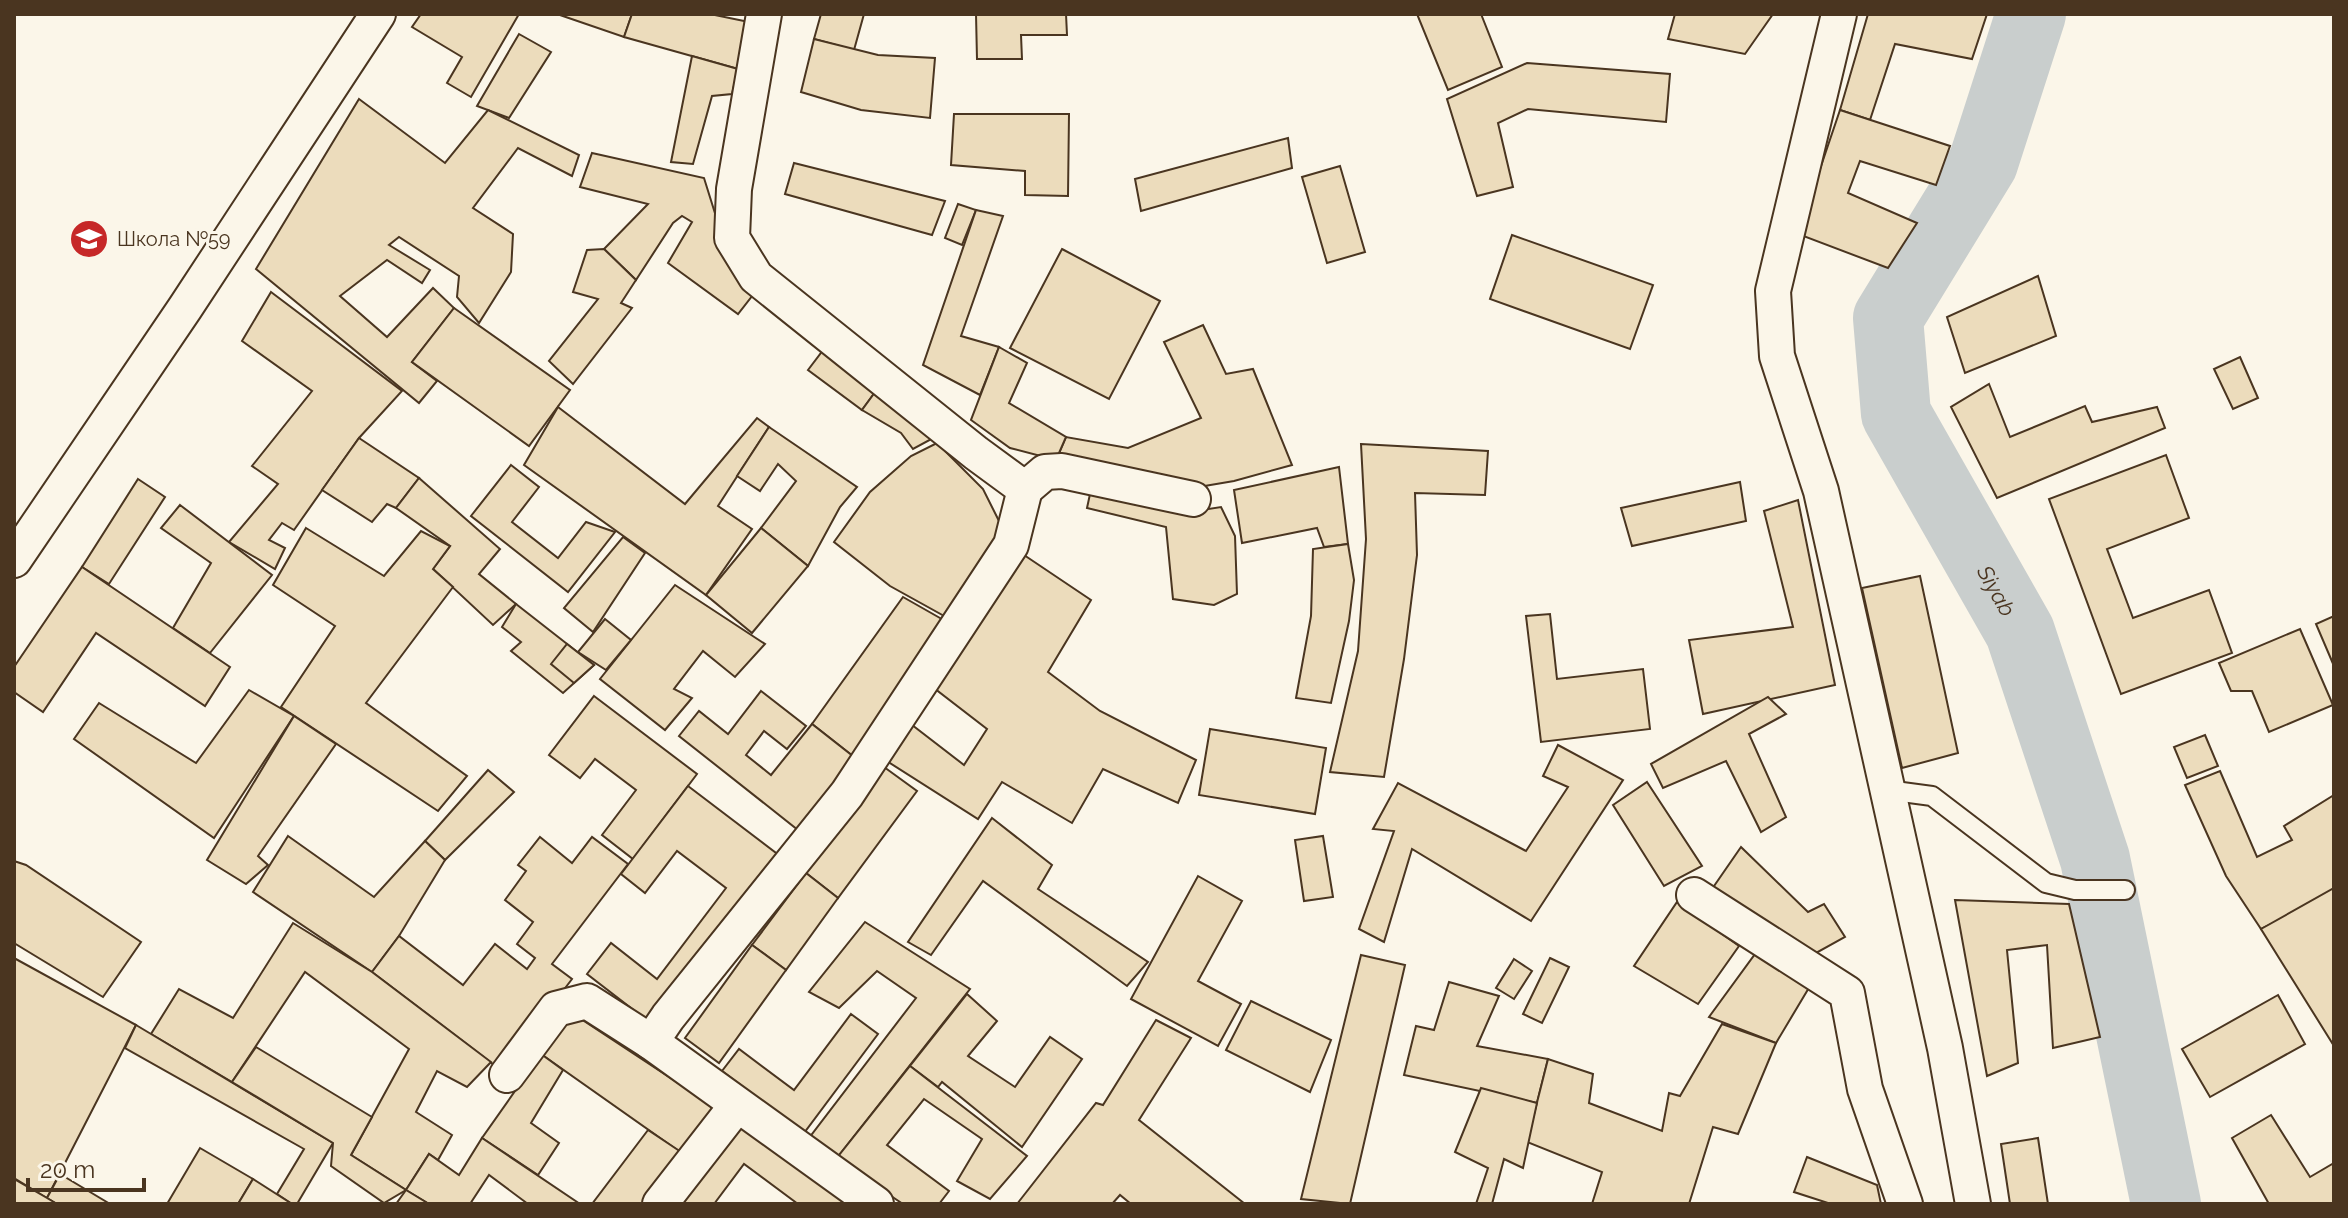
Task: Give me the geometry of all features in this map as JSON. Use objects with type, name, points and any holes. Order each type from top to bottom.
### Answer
[{"type":"street","points":[[14,560],[185,308],[378,14]]},
{"type":"street","points":[[764,14],[734,189],[732,238],[756,277],[1025,489]]},
{"type":"street","points":[[1839,14],[1773,291],[1777,356],[1821,491],[1945,1048],[1973,1204]]},
{"type":"street","points":[[651,1042],[847,794],[1011,545],[1025,489],[1045,472],[1062,471],[1193,499]]},
{"type":"street","points":[[1694,895],[1847,993],[1865,1089],[1905,1204]]},
{"type":"street","points":[[507,1075],[556,1009],[587,1001],[651,1042],[876,1204]]},
{"type":"street","points":[[660,1204],[737,1105]]},
{"type":"lane","points":[[1887,790],[1932,796],[2046,883],[2075,890],[2125,890]]},
{"type":"building","points":[[421,14],[519,14],[471,97],[447,83],[462,57],[412,27]]},
{"type":"building","points":[[557,14],[632,14],[624,37]]},
{"type":"building","points":[[632,14],[710,14],[749,22],[738,69],[624,37]]},
{"type":"building","points":[[821,14],[864,14],[854,50],[814,39]]},
{"type":"building","points":[[976,14],[1066,14],[1067,35],[1021,35],[1022,59],[977,59]]},
{"type":"building","points":[[1417,14],[1481,14],[1502,67],[1448,90]]},
{"type":"building","points":[[1675,14],[1773,14],[1745,54],[1668,39]]},
{"type":"building","points":[[1868,14],[1987,14],[1972,59],[1895,44],[1870,120],[1840,110]]},
{"type":"building","points":[[519,34],[551,52],[509,118],[477,106]]},
{"type":"building","points":[[814,39],[878,55],[935,58],[930,118],[861,110],[801,92]]},
{"type":"building","points":[[692,56],[738,69],[732,94],[712,96],[693,164],[671,162]]},
{"type":"building","points":[[1527,63],[1670,74],[1666,122],[1528,109],[1498,123],[1513,187],[1477,196],[1447,99]]},
{"type":"building","points":[[359,99],[445,163],[488,110],[579,155],[572,176],[518,148],[473,208],[513,234],[511,272],[479,323],[457,297],[459,276],[399,237],[389,245],[430,270],[422,283],[387,260],[340,296],[387,337],[433,288],[454,308],[412,362],[437,381],[419,403],[256,269]]},
{"type":"building","points":[[1840,110],[1950,146],[1936,185],[1860,161],[1848,193],[1917,223],[1888,268],[1798,234]]},
{"type":"building","points":[[954,114],[1069,114],[1068,196],[1025,195],[1025,171],[951,165]]},
{"type":"building","points":[[1288,138],[1292,168],[1141,211],[1135,179]]},
{"type":"building","points":[[592,153],[704,178],[724,242],[756,291],[738,314],[668,263],[692,222],[682,216],[673,223],[636,280],[604,249],[648,204],[580,187]]},
{"type":"building","points":[[794,163],[945,201],[932,235],[785,194]]},
{"type":"building","points":[[1340,166],[1365,252],[1327,263],[1302,177]]},
{"type":"building","points":[[958,204],[976,210],[962,245],[945,238]]},
{"type":"building","points":[[976,210],[1003,216],[961,336],[999,347],[980,395],[923,365]]},
{"type":"building","points":[[1512,235],[1653,285],[1630,349],[1490,299]]},
{"type":"building","points":[[604,249],[636,280],[621,303],[632,308],[573,384],[549,361],[598,299],[573,292],[587,250]]},
{"type":"building","points":[[1062,249],[1160,301],[1109,399],[1010,348]]},
{"type":"building","points":[[2038,276],[2056,336],[1965,373],[1947,317]]},
{"type":"building","points":[[271,292],[402,391],[359,438],[294,530],[282,523],[269,540],[285,548],[275,569],[229,542],[278,484],[252,466],[312,391],[242,341]]},
{"type":"building","points":[[454,308],[570,390],[529,446],[412,362]]},
{"type":"building","points":[[1203,325],[1226,374],[1253,369],[1292,465],[1234,481],[1181,490],[1056,460],[1066,437],[1128,448],[1201,418],[1164,342]]},
{"type":"building","points":[[827,345],[881,384],[862,410],[808,370]]},
{"type":"building","points":[[999,347],[1027,363],[1009,403],[1066,437],[1056,460],[1010,448],[971,420]]},
{"type":"building","points":[[2240,357],[2258,398],[2233,409],[2214,369]]},
{"type":"building","points":[[881,384],[937,436],[913,449],[901,433],[862,410]]},
{"type":"building","points":[[1989,384],[2010,437],[2085,406],[2092,422],[2157,407],[2165,428],[1997,498],[1951,407]]},
{"type":"building","points":[[558,407],[685,504],[757,418],[769,427],[718,506],[752,529],[706,595],[524,465]]},
{"type":"building","points":[[769,427],[857,487],[840,507],[808,566],[761,528],[796,481],[778,464],[760,491],[737,476]]},
{"type":"building","points":[[359,438],[419,478],[396,508],[387,504],[372,522],[322,490]]},
{"type":"building","points":[[937,443],[983,489],[1006,535],[946,617],[890,586],[834,542],[870,492],[911,456]]},
{"type":"building","points":[[1361,444],[1488,451],[1485,495],[1415,493],[1417,555],[1404,659],[1384,777],[1330,772],[1358,651],[1366,539]]},
{"type":"building","points":[[2166,455],[2189,518],[2107,549],[2133,618],[2209,590],[2232,653],[2121,694],[2049,499]]},
{"type":"building","points":[[511,465],[539,487],[512,522],[558,558],[586,522],[615,532],[568,592],[471,516]]},
{"type":"building","points":[[1339,467],[1348,544],[1324,547],[1317,528],[1242,543],[1234,490]]},
{"type":"building","points":[[419,478],[500,549],[479,574],[516,604],[493,625],[433,569],[450,546],[396,508]]},
{"type":"building","points":[[138,479],[165,497],[109,584],[82,567]]},
{"type":"building","points":[[1093,480],[1183,513],[1221,507],[1235,536],[1237,594],[1214,605],[1173,599],[1166,527],[1087,508]]},
{"type":"building","points":[[1740,482],[1746,521],[1632,546],[1621,508]]},
{"type":"building","points":[[1798,500],[1835,685],[1703,714],[1689,640],[1793,627],[1764,511]]},
{"type":"building","points":[[180,505],[272,575],[210,653],[173,628],[211,563],[161,528]]},
{"type":"building","points":[[306,528],[384,576],[421,531],[450,546],[433,569],[453,587],[366,703],[467,776],[438,811],[281,707],[335,626],[273,585]]},
{"type":"building","points":[[761,528],[808,566],[752,633],[706,595]]},
{"type":"building","points":[[623,537],[645,553],[593,632],[564,608]]},
{"type":"building","points":[[1348,544],[1354,580],[1349,621],[1331,703],[1296,698],[1311,616],[1313,549]]},
{"type":"building","points":[[1024,555],[1091,600],[1048,672],[1100,711],[1196,760],[1178,803],[1103,769],[1072,823],[1002,782],[978,819],[882,758],[903,718],[964,765],[987,729],[921,678]]},
{"type":"building","points":[[82,567],[230,667],[205,706],[96,633],[43,712],[14,692],[14,667]]},
{"type":"building","points":[[1920,576],[1958,753],[1902,768],[1862,588]]},
{"type":"building","points":[[675,585],[765,644],[735,677],[703,651],[674,689],[692,698],[665,730],[600,679]]},
{"type":"building","points":[[903,597],[947,622],[854,757],[812,724]]},
{"type":"building","points":[[516,604],[594,665],[563,693],[511,651],[521,642],[502,627]]},
{"type":"building","points":[[1550,614],[1557,679],[1643,669],[1650,729],[1541,742],[1526,616]]},
{"type":"building","points":[[2334,616],[2334,666],[2316,624]]},
{"type":"building","points":[[605,619],[631,640],[606,670],[578,652]]},
{"type":"building","points":[[2300,629],[2333,705],[2269,732],[2252,691],[2231,691],[2219,663]]},
{"type":"building","points":[[567,644],[594,665],[574,683],[551,664]]},
{"type":"building","points":[[249,690],[294,716],[214,838],[74,739],[99,703],[196,763]]},
{"type":"building","points":[[761,691],[806,726],[787,749],[764,731],[746,755],[771,775],[812,724],[854,757],[798,830],[679,736],[699,711],[728,734]]},
{"type":"building","points":[[594,696],[697,774],[633,859],[602,835],[636,790],[595,759],[580,778],[549,755]]},
{"type":"building","points":[[1768,697],[1786,714],[1749,734],[1786,817],[1761,832],[1726,761],[1663,788],[1651,764]]},
{"type":"building","points":[[294,716],[336,744],[258,856],[268,865],[246,884],[207,860]]},
{"type":"building","points":[[1210,729],[1326,748],[1315,814],[1199,795]]},
{"type":"building","points":[[2205,735],[2218,766],[2187,778],[2174,747]]},
{"type":"building","points":[[1558,745],[1623,780],[1531,921],[1412,849],[1384,942],[1359,929],[1394,831],[1373,829],[1398,783],[1526,851],[1568,787],[1543,776]]},
{"type":"building","points":[[884,767],[917,791],[838,898],[806,873]]},
{"type":"building","points":[[488,770],[514,792],[445,860],[425,841]]},
{"type":"building","points":[[2220,771],[2257,857],[2292,840],[2284,826],[2334,795],[2334,894],[2261,929],[2226,876],[2185,785]]},
{"type":"building","points":[[1647,782],[1702,866],[1664,886],[1613,805]]},
{"type":"building","points":[[688,786],[780,856],[653,1025],[587,974],[611,943],[657,979],[726,888],[677,851],[645,893],[621,874]]},
{"type":"building","points":[[992,818],[1052,865],[1038,889],[1148,962],[1127,986],[983,881],[931,955],[908,942]]},
{"type":"building","points":[[288,836],[374,897],[425,841],[445,860],[399,936],[372,972],[253,892]]},
{"type":"building","points":[[1323,836],[1333,897],[1304,901],[1295,840]]},
{"type":"building","points":[[540,837],[572,863],[592,837],[628,864],[552,964],[572,979],[502,1071],[372,972],[399,936],[463,985],[495,944],[527,969],[535,958],[517,944],[533,922],[505,900],[526,871],[518,865]]},
{"type":"building","points":[[1741,847],[1808,912],[1824,904],[1845,937],[1807,958],[1712,889]]},
{"type":"building","points":[[14,861],[26,865],[141,942],[103,997],[14,943]]},
{"type":"building","points":[[806,873],[838,898],[786,970],[752,945]]},
{"type":"building","points":[[1198,876],[1242,901],[1198,981],[1241,1004],[1218,1046],[1131,999]]},
{"type":"building","points":[[2334,888],[2334,1046],[2261,929]]},
{"type":"building","points":[[1955,900],[2069,904],[2100,1037],[2053,1048],[2047,945],[2007,950],[2018,1063],[1987,1076]]},
{"type":"building","points":[[1677,902],[1739,946],[1698,1004],[1634,966]]},
{"type":"building","points":[[865,922],[970,989],[836,1159],[806,1142],[916,998],[877,971],[839,1008],[809,992]]},
{"type":"building","points":[[293,923],[372,972],[491,1062],[467,1087],[437,1071],[416,1112],[452,1135],[438,1160],[429,1154],[406,1190],[351,1155],[409,1049],[305,972],[232,1082],[151,1034],[179,989],[233,1018]]},
{"type":"building","points":[[752,945],[786,970],[719,1063],[685,1038]]},
{"type":"building","points":[[1758,950],[1810,986],[1776,1043],[1709,1017]]},
{"type":"building","points":[[1361,955],[1405,965],[1350,1204],[1301,1199]]},
{"type":"building","points":[[14,958],[136,1025],[47,1198],[14,1178]]},
{"type":"building","points":[[1550,958],[1569,967],[1542,1023],[1523,1014]]},
{"type":"building","points":[[1514,959],[1532,971],[1514,999],[1496,988]]},
{"type":"building","points":[[1449,982],[1499,996],[1477,1046],[1548,1059],[1537,1103],[1404,1075],[1416,1026],[1434,1030]]},
{"type":"building","points":[[967,994],[997,1021],[968,1056],[1015,1087],[1050,1037],[1082,1059],[1022,1147],[942,1082],[938,1087],[910,1066]]},
{"type":"building","points":[[2278,995],[2305,1044],[2210,1097],[2182,1049]]},
{"type":"building","points":[[1251,1001],[1331,1040],[1310,1092],[1226,1050]]},
{"type":"building","points":[[572,1013],[722,1112],[690,1159],[541,1054]]},
{"type":"building","points":[[851,1014],[878,1034],[804,1133],[722,1071],[739,1049],[794,1090]]},
{"type":"building","points":[[1156,1020],[1191,1038],[1139,1120],[1245,1204],[1131,1204],[1120,1195],[1112,1204],[1017,1204],[1096,1103],[1103,1105]]},
{"type":"building","points":[[1722,1024],[1776,1043],[1738,1134],[1713,1127],[1689,1204],[1592,1204],[1602,1172],[1527,1142],[1548,1059],[1593,1074],[1589,1103],[1662,1131],[1669,1093],[1680,1096]]},
{"type":"building","points":[[136,1025],[333,1143],[297,1204],[277,1194],[304,1149],[125,1048]]},
{"type":"building","points":[[256,1047],[372,1117],[351,1155],[406,1190],[384,1203],[331,1166],[333,1143],[232,1082]]},
{"type":"building","points":[[541,1054],[563,1070],[531,1123],[559,1143],[538,1175],[482,1138]]},
{"type":"building","points":[[910,1066],[1027,1156],[990,1199],[957,1181],[982,1139],[924,1099],[887,1145],[949,1191],[939,1204],[903,1204],[836,1159]]},
{"type":"building","points":[[1481,1088],[1537,1103],[1523,1168],[1504,1159],[1492,1204],[1476,1204],[1488,1168],[1455,1152]]},
{"type":"building","points":[[2271,1115],[2310,1177],[2334,1163],[2334,1204],[2269,1204],[2232,1138]]},
{"type":"building","points":[[736,1117],[852,1204],[798,1204],[744,1164],[714,1204],[668,1204]]},
{"type":"building","points":[[648,1130],[684,1154],[649,1204],[592,1204]]},
{"type":"building","points":[[482,1138],[580,1204],[528,1204],[489,1175],[470,1204],[429,1204],[406,1190],[429,1154],[459,1175]]},
{"type":"building","points":[[2038,1138],[2048,1204],[2010,1204],[2001,1144]]},
{"type":"building","points":[[200,1148],[253,1179],[238,1204],[167,1204]]},
{"type":"building","points":[[1807,1157],[1877,1185],[1881,1204],[1831,1204],[1794,1192]]},
{"type":"building","points":[[60,1174],[110,1204],[57,1204],[47,1198]]},
{"type":"building","points":[[14,1179],[47,1198],[57,1204],[14,1204]]},
{"type":"building","points":[[253,1179],[292,1204],[238,1204]]},
{"type":"building","points":[[406,1190],[429,1204],[396,1204]]},
{"type":"waterway","name":"Siyab","points":[[2031,14],[1983,163],[1888,318],[1896,414],[2020,632],[2095,859],[2166,1204]]},
{"type":"place","name":"Школа №59","points":[[89,239]]}]
